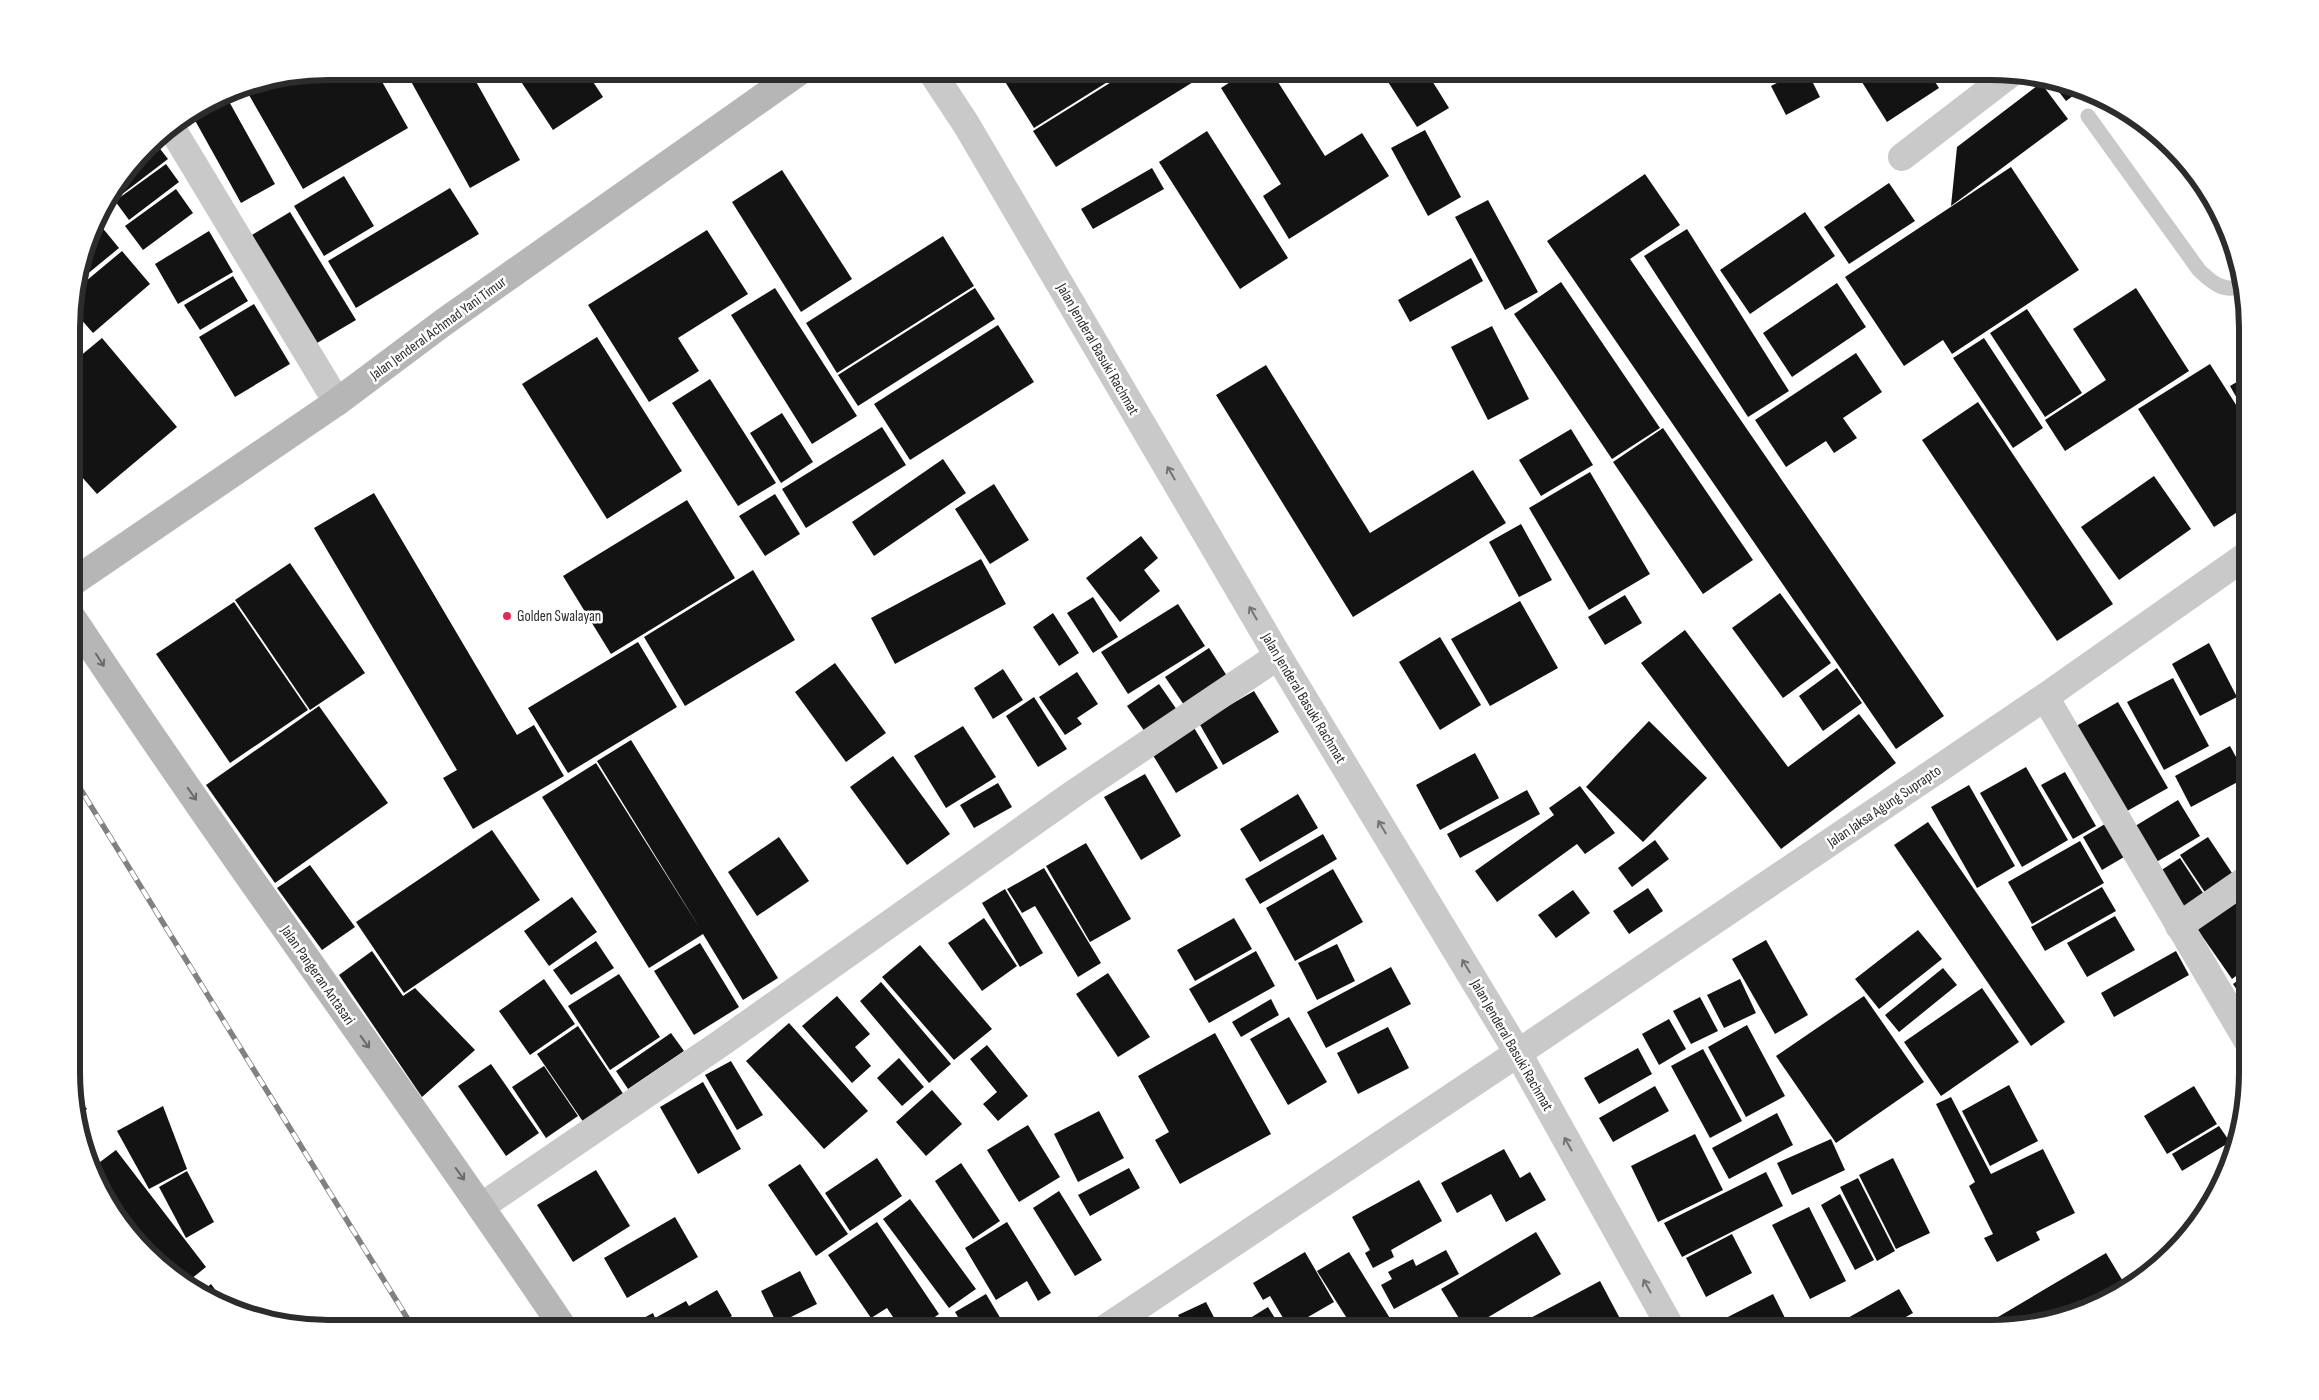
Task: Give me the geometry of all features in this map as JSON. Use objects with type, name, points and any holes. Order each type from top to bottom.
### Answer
[{"type":"main road","name":"Jalan Jenderal Achmad Yani Timur","points":[[80,577],[337,402],[444,322],[787,80]]},
{"type":"main road","name":"Jalan Pangeran Antasari","points":[[80,630],[135,713],[336,1002],[482,1206],[558,1320]]},
{"type":"street","name":"Jalan Jenderal Basuki Rachmat","points":[[937,80],[971,132],[1278,656],[1518,1053],[1667,1320]]},
{"type":"street","points":[[1902,157],[2001,81]]},
{"type":"street","points":[[175,133],[337,402]]},
{"type":"street","name":"Jalan Jaksa Agung Suprapto","points":[[1118,1320],[1518,1053],[2044,697],[2239,561]]},
{"type":"street","points":[[482,1206],[724,1041],[1076,792],[1278,656]]},
{"type":"street","points":[[2044,697],[2239,1027]]},
{"type":"street","points":[[2179,926],[2239,885]]},
{"type":"lane","points":[[2088,116],[2199,270],[2210,281],[2223,288],[2235,287]]},
{"type":"building","points":[[381,80],[408,128],[303,189],[248,93],[296,82]]},
{"type":"building","points":[[410,80],[475,80],[520,160],[470,188]]},
{"type":"building","points":[[520,80],[592,80],[603,97],[553,130]]},
{"type":"building","points":[[1004,80],[1111,80],[1034,128]]},
{"type":"building","points":[[1115,80],[1196,80],[1056,167],[1033,131]]},
{"type":"building","points":[[1233,80],[1277,80],[1325,156],[1362,133],[1389,176],[1289,239],[1263,196],[1281,184],[1221,88]]},
{"type":"building","points":[[1387,80],[1432,80],[1449,108],[1417,127]]},
{"type":"building","points":[[1783,80],[1812,80],[1820,97],[1786,115],[1771,86]]},
{"type":"building","points":[[1861,80],[1934,80],[1939,88],[1887,122]]},
{"type":"building","points":[[2038,85],[2043,86],[2068,119],[1951,206],[1957,147]]},
{"type":"building","points":[[2056,88],[2075,95],[2066,101]]},
{"type":"building","points":[[229,101],[275,184],[241,203],[194,119]]},
{"type":"building","points":[[1425,130],[1461,197],[1428,216],[1391,148]]},
{"type":"building","points":[[1207,131],[1288,258],[1240,289],[1159,162]]},
{"type":"building","points":[[159,147],[168,159],[117,198],[131,177]]},
{"type":"building","points":[[166,164],[179,182],[129,220],[115,201]]},
{"type":"building","points":[[2011,167],[2079,270],[1952,354],[1943,340],[1904,366],[1845,277]]},
{"type":"building","points":[[1152,168],[1164,189],[1093,229],[1081,209]]},
{"type":"building","points":[[782,170],[852,279],[801,312],[732,202]]},
{"type":"building","points":[[1645,174],[1680,225],[1630,259],[1944,716],[1896,749],[1547,241]]},
{"type":"building","points":[[344,176],[374,226],[324,256],[294,206]]},
{"type":"building","points":[[1889,183],[1915,221],[1849,264],[1824,227]]},
{"type":"building","points":[[450,188],[479,234],[356,308],[328,261]]},
{"type":"building","points":[[176,189],[193,213],[143,250],[125,226]]},
{"type":"building","points":[[1488,200],[1538,292],[1505,310],[1455,217]]},
{"type":"building","points":[[290,212],[356,320],[312,346],[247,238]]},
{"type":"building","points":[[1805,212],[1835,256],[1750,314],[1720,270]]},
{"type":"building","points":[[102,227],[119,248],[86,275],[93,248]]},
{"type":"building","points":[[1687,229],[1789,391],[1748,417],[1644,256]]},
{"type":"building","points":[[707,230],[748,294],[678,338],[699,371],[649,402],[588,305]]},
{"type":"building","points":[[209,231],[233,272],[178,304],[155,264]]},
{"type":"building","points":[[943,236],[974,286],[837,373],[806,323]]},
{"type":"building","points":[[122,251],[150,284],[93,333],[81,319],[85,282]]},
{"type":"building","points":[[1471,258],[1483,281],[1410,322],[1398,300]]},
{"type":"building","points":[[233,276],[248,301],[200,330],[184,305]]},
{"type":"building","points":[[1561,282],[1660,428],[1612,459],[1514,314]]},
{"type":"building","points":[[1837,283],[1866,327],[1792,377],[1763,333]]},
{"type":"building","points":[[775,288],[857,416],[812,444],[731,315]]},
{"type":"building","points":[[975,288],[995,319],[858,406],[838,375]]},
{"type":"building","points":[[2136,288],[2189,371],[2065,451],[2045,420],[2106,380],[2073,329]]},
{"type":"building","points":[[254,304],[290,364],[235,397],[199,337]]},
{"type":"building","points":[[2027,309],[2082,393],[2045,417],[1990,333]]},
{"type":"building","points":[[998,325],[1034,382],[910,460],[874,404]]},
{"type":"building","points":[[1492,326],[1529,399],[1488,420],[1451,347]]},
{"type":"building","points":[[597,337],[682,471],[607,519],[522,384]]},
{"type":"building","points":[[102,338],[177,427],[97,494],[80,475],[80,356]]},
{"type":"building","points":[[1984,338],[2043,428],[2013,448],[1953,358]]},
{"type":"building","points":[[1856,353],[1882,392],[1843,418],[1857,438],[1834,453],[1826,441],[1786,467],[1755,420]]},
{"type":"building","points":[[2210,364],[2239,409],[2239,511],[2214,527],[2138,409]]},
{"type":"building","points":[[1266,365],[1370,533],[1473,470],[1506,523],[1353,617],[1216,395]]},
{"type":"building","points":[[710,379],[776,483],[738,506],[672,403]]},
{"type":"building","points":[[2239,381],[2239,402],[2230,386]]},
{"type":"building","points":[[1978,402],[2113,604],[2057,641],[1922,440]]},
{"type":"building","points":[[782,413],[813,462],[781,483],[750,433]]},
{"type":"building","points":[[882,427],[906,465],[806,528],[782,489]]},
{"type":"building","points":[[1663,428],[1753,560],[1703,594],[1613,462]]},
{"type":"building","points":[[1571,429],[1593,465],[1541,496],[1519,460]]},
{"type":"building","points":[[943,459],[966,493],[874,556],[852,522]]},
{"type":"building","points":[[1590,472],[1650,574],[1589,610],[1529,508]]},
{"type":"building","points":[[2154,476],[2191,529],[2119,580],[2081,527]]},
{"type":"building","points":[[994,484],[1029,540],[990,564],[955,509]]},
{"type":"building","points":[[374,493],[517,735],[534,725],[564,776],[473,829],[443,778],[457,770],[314,528]]},
{"type":"building","points":[[775,494],[800,534],[765,556],[739,516]]},
{"type":"building","points":[[687,500],[735,578],[611,654],[563,576]]},
{"type":"building","points":[[1521,524],[1552,580],[1519,597],[1489,542]]},
{"type":"building","points":[[1141,536],[1158,558],[1144,570],[1160,591],[1120,622],[1086,578]]},
{"type":"building","points":[[981,559],[1006,604],[895,664],[871,618]]},
{"type":"building","points":[[290,563],[365,673],[310,710],[235,600]]},
{"type":"building","points":[[753,570],[795,640],[685,706],[644,637]]},
{"type":"building","points":[[1780,593],[1831,663],[1783,698],[1732,628]]},
{"type":"building","points":[[1625,595],[1642,623],[1605,645],[1588,617]]},
{"type":"building","points":[[1093,597],[1118,637],[1093,653],[1067,613]]},
{"type":"building","points":[[1520,601],[1558,668],[1490,706],[1451,639]]},
{"type":"building","points":[[234,602],[308,710],[230,763],[156,654]]},
{"type":"building","points":[[1178,604],[1205,646],[1128,694],[1101,652]]},
{"type":"building","points":[[1053,613],[1079,653],[1059,666],[1033,627]]},
{"type":"building","points":[[1685,630],[1788,767],[1859,714],[1896,763],[1781,849],[1641,663]]},
{"type":"building","points":[[1440,637],[1481,705],[1440,730],[1399,662]]},
{"type":"building","points":[[638,642],[677,707],[568,773],[528,708]]},
{"type":"building","points":[[2209,643],[2237,697],[2200,716],[2172,664]]},
{"type":"building","points":[[1209,648],[1227,676],[1184,705],[1165,677]]},
{"type":"building","points":[[835,663],[886,733],[846,762],[795,692]]},
{"type":"building","points":[[1837,668],[1862,703],[1823,731],[1799,696]]},
{"type":"building","points":[[1003,669],[1023,700],[993,719],[974,688]]},
{"type":"building","points":[[1077,672],[1098,704],[1077,718],[1082,724],[1065,735],[1039,697]]},
{"type":"building","points":[[2173,678],[2209,746],[2164,770],[2127,702]]},
{"type":"building","points":[[1159,684],[1177,710],[1145,732],[1127,706]]},
{"type":"building","points":[[1254,691],[1279,732],[1223,765],[1199,723]]},
{"type":"building","points":[[1034,697],[1067,749],[1038,767],[1006,716]]},
{"type":"building","points":[[2118,702],[2168,788],[2120,815],[2071,729]]},
{"type":"building","points":[[319,706],[388,803],[275,883],[206,785]]},
{"type":"building","points":[[1649,721],[1707,778],[1643,842],[1586,787]]},
{"type":"building","points":[[963,726],[996,777],[946,808],[914,756]]},
{"type":"building","points":[[1193,726],[1218,768],[1176,793],[1151,752]]},
{"type":"building","points":[[631,740],[778,978],[743,1000],[703,934],[649,968],[542,797],[596,763],[701,930],[597,761]]},
{"type":"building","points":[[2230,746],[2239,762],[2239,781],[2191,807],[2175,776]]},
{"type":"building","points":[[1475,753],[1499,798],[1440,830],[1416,785]]},
{"type":"building","points":[[893,756],[950,834],[907,865],[850,787]]},
{"type":"building","points":[[2026,767],[2068,840],[2022,867],[1980,793]]},
{"type":"building","points":[[2065,772],[2096,826],[2073,839],[2041,785]]},
{"type":"building","points":[[1145,774],[1181,836],[1141,860],[1104,797]]},
{"type":"building","points":[[998,783],[1012,807],[974,828],[960,805]]},
{"type":"building","points":[[1969,785],[2015,866],[1977,888],[1931,807]]},
{"type":"building","points":[[1580,786],[1615,833],[1585,854],[1577,844],[1497,902],[1475,871],[1554,815],[1549,808]]},
{"type":"building","points":[[1527,790],[1540,814],[1460,858],[1447,834]]},
{"type":"building","points":[[1298,794],[1318,828],[1260,862],[1240,829]]},
{"type":"building","points":[[2178,800],[2200,836],[2153,864],[2132,828]]},
{"type":"building","points":[[1928,822],[2065,1022],[2031,1046],[1894,845]]},
{"type":"building","points":[[2105,824],[2124,857],[2102,870],[2083,837]]},
{"type":"building","points":[[492,830],[540,900],[404,993],[356,922]]},
{"type":"building","points":[[1323,834],[1337,859],[1260,904],[1245,879]]},
{"type":"building","points":[[779,837],[809,881],[757,916],[728,872]]},
{"type":"building","points":[[2208,837],[2236,879],[2208,897],[2180,855]]},
{"type":"building","points":[[1655,840],[1669,859],[1632,887],[1618,868]]},
{"type":"building","points":[[2080,841],[2104,883],[2032,924],[2008,882]]},
{"type":"building","points":[[1086,843],[1131,919],[1090,942],[1046,866]]},
{"type":"building","points":[[2180,858],[2207,899],[2183,914],[2157,873]]},
{"type":"building","points":[[310,865],[355,927],[322,950],[277,888]]},
{"type":"building","points":[[1044,868],[1101,963],[1078,977],[1035,906],[1022,913],[1007,889]]},
{"type":"building","points":[[1333,869],[1363,922],[1295,961],[1266,908]]},
{"type":"building","points":[[2102,887],[2116,911],[2045,951],[2031,927]]},
{"type":"building","points":[[1648,888],[1663,911],[1629,934],[1613,911]]},
{"type":"building","points":[[1005,889],[1043,953],[1020,967],[982,903]]},
{"type":"building","points":[[1573,890],[1590,913],[1556,938],[1538,915]]},
{"type":"building","points":[[2239,891],[2239,974],[2232,979],[2193,923]]},
{"type":"building","points":[[572,897],[597,932],[549,966],[524,931]]},
{"type":"building","points":[[2115,916],[2135,950],[2087,977],[2067,943]]},
{"type":"building","points":[[984,918],[1017,966],[982,991],[948,943]]},
{"type":"building","points":[[1234,918],[1252,949],[1195,981],[1177,950]]},
{"type":"building","points":[[1918,930],[1942,959],[1879,1009],[1855,979]]},
{"type":"building","points":[[1766,940],[1808,1015],[1775,1034],[1732,959]]},
{"type":"building","points":[[596,941],[614,968],[571,995],[553,970]]},
{"type":"building","points":[[700,943],[739,1007],[694,1035],[654,971]]},
{"type":"building","points":[[1337,944],[1355,981],[1317,1000],[1298,963]]},
{"type":"building","points":[[920,945],[992,1029],[954,1060],[882,977]]},
{"type":"building","points":[[372,951],[403,996],[415,988],[475,1050],[422,1097],[339,975]]},
{"type":"building","points":[[1256,951],[1275,986],[1209,1023],[1189,989]]},
{"type":"building","points":[[2176,951],[2189,975],[2114,1017],[2101,993]]},
{"type":"building","points":[[1391,967],[1411,1004],[1326,1048],[1307,1012]]},
{"type":"building","points":[[1943,968],[1957,985],[1899,1032],[1885,1015]]},
{"type":"building","points":[[1108,973],[1150,1037],[1118,1057],[1076,994]]},
{"type":"building","points":[[619,974],[660,1037],[610,1070],[568,1006]]},
{"type":"building","points":[[544,979],[575,1024],[530,1055],[499,1011]]},
{"type":"building","points":[[1740,979],[1756,1013],[1724,1028],[1707,995]]},
{"type":"building","points":[[2239,980],[2239,993],[2233,984]]},
{"type":"building","points":[[881,982],[951,1064],[929,1083],[860,1001]]},
{"type":"building","points":[[1982,988],[2019,1042],[1941,1096],[1904,1042]]},
{"type":"building","points":[[837,996],[870,1034],[855,1047],[871,1066],[852,1083],[802,1026]]},
{"type":"building","points":[[1864,996],[1924,1082],[1836,1143],[1776,1056]]},
{"type":"building","points":[[1700,997],[1718,1031],[1691,1044],[1673,1011]]},
{"type":"building","points":[[1271,999],[1279,1015],[1241,1037],[1232,1022]]},
{"type":"building","points":[[1289,1017],[1327,1082],[1288,1105],[1250,1039]]},
{"type":"building","points":[[1669,1019],[1686,1049],[1659,1065],[1642,1034]]},
{"type":"building","points":[[789,1023],[868,1111],[824,1149],[746,1061]]},
{"type":"building","points":[[1747,1025],[1785,1096],[1746,1117],[1708,1047]]},
{"type":"building","points":[[578,1026],[628,1101],[588,1129],[537,1054]]},
{"type":"building","points":[[1388,1027],[1409,1068],[1358,1094],[1337,1053]]},
{"type":"building","points":[[671,1033],[684,1051],[628,1089],[616,1071]]},
{"type":"building","points":[[1215,1033],[1271,1134],[1180,1184],[1155,1140],[1169,1132],[1138,1076]]},
{"type":"building","points":[[987,1045],[1028,1096],[998,1121],[983,1104],[997,1092],[970,1059]]},
{"type":"building","points":[[1638,1048],[1652,1074],[1599,1104],[1584,1078]]},
{"type":"building","points":[[1703,1049],[1742,1121],[1710,1138],[1671,1066]]},
{"type":"building","points":[[899,1058],[924,1087],[902,1106],[877,1078]]},
{"type":"building","points":[[731,1061],[763,1115],[737,1130],[705,1075]]},
{"type":"building","points":[[491,1064],[539,1133],[506,1156],[458,1086]]},
{"type":"building","points":[[544,1066],[578,1116],[546,1138],[512,1087]]},
{"type":"building","points":[[703,1082],[741,1149],[698,1174],[660,1107]]},
{"type":"building","points":[[2009,1085],[2038,1141],[1990,1166],[1962,1111]]},
{"type":"building","points":[[1655,1086],[1669,1111],[1613,1142],[1599,1118]]},
{"type":"building","points":[[2194,1086],[2217,1124],[2167,1154],[2144,1116]]},
{"type":"building","points":[[932,1090],[962,1124],[926,1156],[896,1122]]},
{"type":"building","points":[[1951,1097],[1991,1174],[2043,1149],[2075,1213],[2036,1232],[2040,1240],[1997,1262],[1984,1238],[1993,1234],[1969,1186],[1975,1182],[1936,1104]]},
{"type":"building","points":[[82,1102],[87,1109],[83,1112]]},
{"type":"building","points":[[163,1106],[187,1169],[149,1189],[117,1131]]},
{"type":"building","points":[[1099,1111],[1124,1158],[1078,1182],[1054,1134]]},
{"type":"building","points":[[1777,1113],[1793,1145],[1729,1179],[1712,1148]]},
{"type":"building","points":[[1028,1125],[1060,1177],[1019,1202],[987,1150]]},
{"type":"building","points":[[2219,1126],[2229,1141],[2182,1171],[2172,1154]]},
{"type":"building","points":[[1695,1134],[1723,1190],[1658,1222],[1631,1166]]},
{"type":"building","points":[[1831,1139],[1845,1170],[1792,1195],[1777,1163]]},
{"type":"building","points":[[1504,1149],[1520,1178],[1530,1172],[1546,1200],[1506,1222],[1491,1194],[1457,1213],[1441,1183]]},
{"type":"building","points":[[116,1150],[206,1267],[191,1279],[164,1258],[131,1223],[113,1196],[98,1164]]},
{"type":"building","points":[[877,1158],[902,1196],[850,1231],[825,1193]]},
{"type":"building","points":[[1893,1158],[1930,1233],[1896,1249],[1859,1175]]},
{"type":"building","points":[[961,1163],[1000,1221],[973,1239],[935,1181]]},
{"type":"building","points":[[800,1164],[848,1234],[816,1256],[768,1185]]},
{"type":"building","points":[[1129,1168],[1140,1188],[1090,1216],[1078,1195]]},
{"type":"building","points":[[596,1170],[630,1226],[573,1262],[537,1205]]},
{"type":"building","points":[[187,1171],[214,1222],[186,1238],[159,1187]]},
{"type":"building","points":[[1766,1172],[1783,1206],[1682,1257],[1664,1223]]},
{"type":"building","points":[[1858,1178],[1895,1251],[1877,1261],[1840,1187]]},
{"type":"building","points":[[1419,1180],[1442,1221],[1391,1250],[1394,1257],[1373,1268],[1365,1253],[1370,1250],[1352,1217]]},
{"type":"building","points":[[1059,1191],[1102,1260],[1075,1276],[1033,1208]]},
{"type":"building","points":[[1840,1194],[1874,1260],[1855,1270],[1821,1205]]},
{"type":"building","points":[[910,1199],[976,1289],[949,1308],[883,1219]]},
{"type":"building","points":[[1809,1207],[1846,1281],[1810,1299],[1772,1225]]},
{"type":"building","points":[[675,1217],[698,1257],[627,1298],[604,1258]]},
{"type":"building","points":[[877,1222],[939,1314],[931,1320],[895,1320],[887,1308],[871,1318],[828,1255]]},
{"type":"building","points":[[1007,1222],[1051,1293],[1038,1301],[1027,1281],[996,1300],[965,1248]]},
{"type":"building","points":[[1536,1232],[1561,1274],[1483,1320],[1460,1320],[1441,1289]]},
{"type":"building","points":[[1732,1234],[1752,1273],[1706,1297],[1686,1258]]},
{"type":"building","points":[[1446,1250],[1459,1274],[1394,1309],[1381,1285],[1392,1279],[1388,1272],[1413,1259],[1416,1266]]},
{"type":"building","points":[[1305,1252],[1334,1302],[1303,1320],[1284,1320],[1270,1296],[1263,1300],[1253,1283]]},
{"type":"building","points":[[1349,1252],[1391,1320],[1348,1320],[1317,1271]]},
{"type":"building","points":[[2106,1253],[2123,1282],[2086,1301],[2055,1312],[2023,1318],[2000,1319],[1998,1317]]},
{"type":"building","points":[[800,1271],[817,1304],[785,1320],[775,1320],[761,1291]]},
{"type":"building","points":[[1600,1281],[1621,1320],[1527,1320]]},
{"type":"building","points":[[211,1284],[218,1294],[218,1294],[206,1288]]},
{"type":"building","points":[[1899,1289],[1913,1313],[1900,1320],[1844,1320]]},
{"type":"building","points":[[717,1290],[732,1316],[725,1320],[640,1320],[653,1313],[655,1318],[686,1301],[689,1306]]},
{"type":"building","points":[[986,1294],[1001,1320],[960,1320],[955,1312]]},
{"type":"building","points":[[1773,1294],[1786,1320],[1722,1320]]},
{"type":"building","points":[[1206,1302],[1215,1320],[1181,1320],[1178,1315]]},
{"type":"building","points":[[1268,1307],[1276,1320],[1247,1320]]},
{"type":"railway","points":[[80,788],[408,1320]]},
{"type":"place","name":"Golden Swalayan","points":[[507,616]]}]
